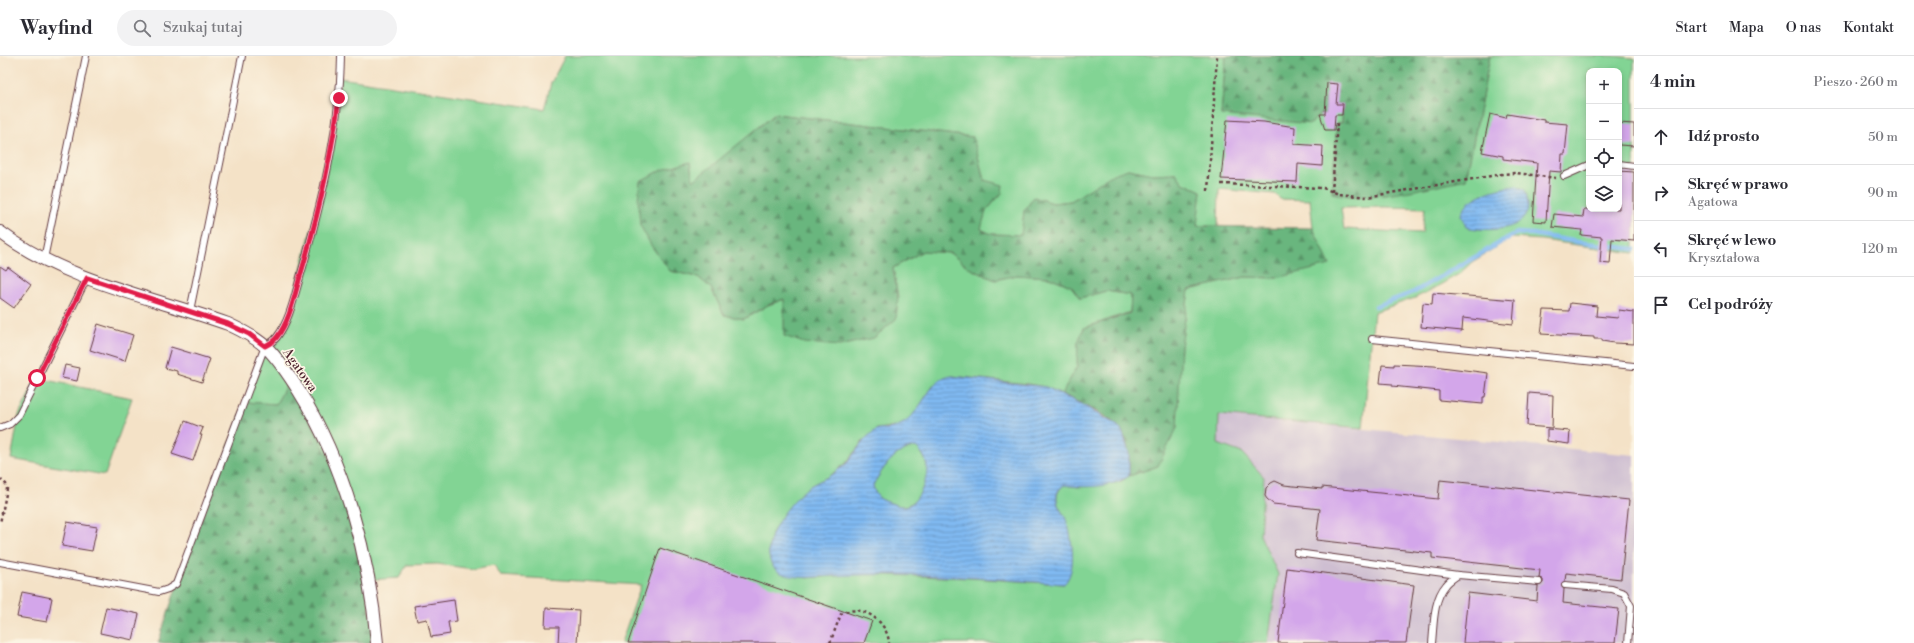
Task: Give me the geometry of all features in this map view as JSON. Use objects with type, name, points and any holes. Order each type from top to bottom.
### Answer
[{"type":"street","name":"Agatowa","points":[[0,232],[44,260],[87,278],[238,328],[265,346],[278,359],[303,398],[319,427],[347,496],[367,571],[378,643]]},
{"type":"lane","points":[[44,260],[86,56]]},
{"type":"lane","points":[[190,311],[242,56]]},
{"type":"lane","points":[[0,562],[159,592],[176,584],[265,346],[278,336],[290,310],[310,241],[335,129],[340,85],[341,56]]},
{"type":"lane","points":[[1622,164],[1634,166]]},
{"type":"lane","points":[[1564,176],[1586,166]]},
{"type":"lane","points":[[0,428],[10,424],[19,415],[87,278]]},
{"type":"lane","points":[[1372,339],[1634,366]]},
{"type":"lane","points":[[1297,553],[1458,575],[1539,582]]},
{"type":"lane","points":[[1432,643],[1435,609],[1439,597],[1446,585],[1458,575]]},
{"type":"lane","points":[[1565,585],[1612,589],[1624,594],[1631,606],[1628,643]]},
{"type":"path","points":[[1208,191],[1217,56]]},
{"type":"path","points":[[1332,193],[1337,123]]},
{"type":"path","points":[[1221,184],[1324,188],[1332,193],[1367,197],[1502,174],[1516,173],[1557,178],[1564,176]]},
{"type":"path","points":[[0,478],[6,484],[7,489],[0,523]]},
{"type":"path","points":[[830,643],[841,614],[853,610],[878,619],[887,632],[890,643]]},
{"type":"shaded area","points":[[1219,415],[1634,455],[1634,643],[1268,643],[1278,574],[1260,535],[1264,477],[1218,444]]},
{"type":"green space","points":[[565,56],[1226,56],[1221,115],[1326,103],[1343,104],[1342,123],[1337,123],[1332,192],[1433,185],[1466,179],[1490,56],[1612,56],[1634,58],[1634,253],[1542,240],[1511,238],[1472,262],[1459,274],[1431,290],[1415,298],[1374,312],[1363,428],[1219,415],[1218,444],[1242,453],[1264,477],[1260,535],[1278,574],[1268,643],[621,643],[641,585],[501,576],[494,565],[473,569],[437,564],[407,565],[399,578],[368,580],[290,378],[276,404],[245,402],[265,346],[272,342],[290,310],[328,166],[340,78],[544,109],[551,83]],"holes":[[[775,114],[973,137],[984,180],[1002,193],[986,211],[980,229],[991,234],[1022,235],[1024,211],[1034,197],[1053,203],[1071,201],[1128,169],[1153,174],[1176,173],[1183,183],[1201,191],[1196,226],[1218,226],[1219,189],[1275,194],[1280,199],[1310,200],[1313,228],[1320,244],[1277,278],[1245,277],[1189,290],[1181,347],[1158,466],[1129,476],[1120,482],[1078,487],[1064,485],[1058,492],[1057,500],[1064,515],[1064,584],[970,578],[862,574],[807,578],[778,571],[772,565],[769,555],[772,533],[786,511],[810,486],[828,477],[846,463],[863,441],[877,429],[898,426],[905,423],[915,413],[933,386],[952,376],[1028,384],[1046,387],[1062,394],[1077,367],[1078,342],[1084,328],[1130,312],[1131,295],[1106,291],[1080,298],[1071,286],[1049,277],[1017,275],[995,280],[971,269],[950,253],[923,251],[893,268],[898,298],[785,299],[768,305],[744,319],[724,315],[711,288],[698,277],[670,271],[690,162],[693,182]],[[1341,208],[1425,208],[1422,233],[1344,229]]]},
{"type":"green space","points":[[1226,56],[1490,56],[1466,179],[1381,196],[1364,197],[1332,193],[1337,123],[1342,123],[1343,104],[1326,103],[1325,114],[1320,114],[1311,124],[1221,115]]},
{"type":"green space","points":[[775,114],[973,137],[984,180],[1003,185],[1002,193],[986,211],[981,229],[991,234],[1021,235],[1024,211],[1034,197],[1053,203],[1071,201],[1113,174],[1128,169],[1153,174],[1176,173],[1183,183],[1201,191],[1197,226],[1313,228],[1330,265],[1277,278],[1245,277],[1189,290],[1181,347],[1177,428],[1158,466],[1129,476],[1127,443],[1118,426],[1099,413],[1062,394],[1077,367],[1078,342],[1084,328],[1130,313],[1131,295],[1106,291],[1080,298],[1071,286],[1049,277],[1017,275],[995,280],[971,269],[950,253],[923,251],[893,268],[898,298],[896,319],[874,338],[840,346],[804,343],[784,336],[784,299],[768,305],[744,319],[724,315],[711,288],[698,277],[670,271],[652,247],[640,225],[638,199],[640,181],[662,170],[690,162],[693,181]]},
{"type":"green space","points":[[37,378],[132,398],[105,475],[11,459],[19,415]]},
{"type":"green space","points":[[290,378],[347,496],[377,643],[158,643],[180,576],[245,402],[276,404]]},
{"type":"green space","points":[[916,447],[923,455],[927,468],[925,481],[917,497],[910,504],[905,506],[899,506],[879,498],[873,485],[885,466],[902,451]]},
{"type":"water","points":[[1517,186],[1524,189],[1528,204],[1526,213],[1522,220],[1505,228],[1474,229],[1466,227],[1461,215],[1464,208],[1469,203],[1484,194],[1502,188]]},
{"type":"water","points":[[952,376],[1046,387],[1081,404],[1118,426],[1123,433],[1129,453],[1129,476],[1106,485],[1080,487],[1064,485],[1058,492],[1057,496],[1059,508],[1068,524],[1072,552],[1071,570],[1064,584],[909,575],[798,577],[786,575],[775,569],[769,555],[769,544],[779,521],[802,492],[831,475],[846,464],[863,442],[876,430],[891,428],[906,421],[919,407],[930,390],[945,378]],"holes":[[[916,447],[921,452],[927,465],[925,481],[918,497],[906,506],[899,506],[879,498],[873,485],[885,466],[902,451]]]},
{"type":"building","points":[[1327,83],[1338,84],[1336,104],[1343,104],[1342,115],[1335,115],[1334,130],[1325,130],[1320,114],[1325,114]]},
{"type":"building","points":[[1490,114],[1506,118],[1507,114],[1544,120],[1544,122],[1568,124],[1565,154],[1562,154],[1561,172],[1549,171],[1546,222],[1533,221],[1537,163],[1503,159],[1503,156],[1482,152]]},
{"type":"building","points":[[1227,120],[1264,122],[1295,127],[1294,144],[1323,146],[1322,166],[1298,164],[1297,182],[1221,179]]},
{"type":"building","points":[[1622,123],[1634,124],[1634,146],[1622,145]]},
{"type":"building","points":[[1622,171],[1634,172],[1634,241],[1612,239],[1610,264],[1600,263],[1602,237],[1581,235],[1582,230],[1552,227],[1554,214],[1583,217],[1584,209],[1586,209],[1586,212],[1622,212]]},
{"type":"building","points":[[0,266],[6,270],[8,267],[31,284],[14,308],[0,298]]},
{"type":"building","points":[[1433,293],[1515,300],[1513,324],[1463,318],[1462,331],[1421,327],[1423,303],[1432,304]]},
{"type":"building","points":[[1570,303],[1597,306],[1596,316],[1618,318],[1619,310],[1634,312],[1634,344],[1602,341],[1602,339],[1594,339],[1594,337],[1541,334],[1544,310],[1569,311]]},
{"type":"building","points":[[98,324],[133,335],[125,361],[90,350]]},
{"type":"building","points":[[171,347],[210,359],[202,382],[177,374],[177,371],[165,368]]},
{"type":"building","points":[[1394,364],[1434,366],[1488,373],[1483,404],[1439,400],[1439,391],[1392,386],[1392,384],[1380,383],[1382,365],[1394,366]]},
{"type":"building","points":[[65,365],[80,368],[77,381],[62,378]]},
{"type":"building","points":[[1529,393],[1553,395],[1552,428],[1527,426]]},
{"type":"building","points":[[185,421],[203,428],[193,461],[172,454]]},
{"type":"building","points":[[1547,429],[1570,431],[1569,444],[1547,441]]},
{"type":"building","points":[[1440,480],[1629,500],[1621,579],[1566,573],[1565,581],[1561,584],[1564,589],[1563,603],[1619,609],[1615,643],[1463,643],[1468,593],[1537,601],[1538,586],[1543,583],[1543,580],[1539,578],[1540,570],[1432,558],[1432,553],[1316,540],[1320,509],[1273,504],[1265,496],[1266,488],[1275,481],[1284,485],[1322,489],[1322,487],[1438,499]]},
{"type":"building","points":[[67,522],[97,527],[92,551],[62,546]]},
{"type":"building","points":[[660,548],[872,621],[864,643],[628,643]]},
{"type":"building","points":[[1287,568],[1414,585],[1406,643],[1278,643]]},
{"type":"building","points":[[22,592],[52,598],[47,622],[17,617]]},
{"type":"building","points":[[454,600],[457,621],[448,622],[450,634],[431,637],[427,619],[417,621],[414,606]]},
{"type":"building","points":[[106,607],[139,614],[133,640],[100,633]]},
{"type":"building","points":[[546,608],[579,610],[577,643],[558,643],[559,627],[545,627]]},
{"type":"waterway","points":[[1376,306],[1414,292],[1517,233],[1634,249]]},
{"type":"route","points":[[37,378],[87,278],[228,324],[249,334],[265,346],[272,342],[278,336],[290,310],[310,241],[328,166],[339,98]]}]
